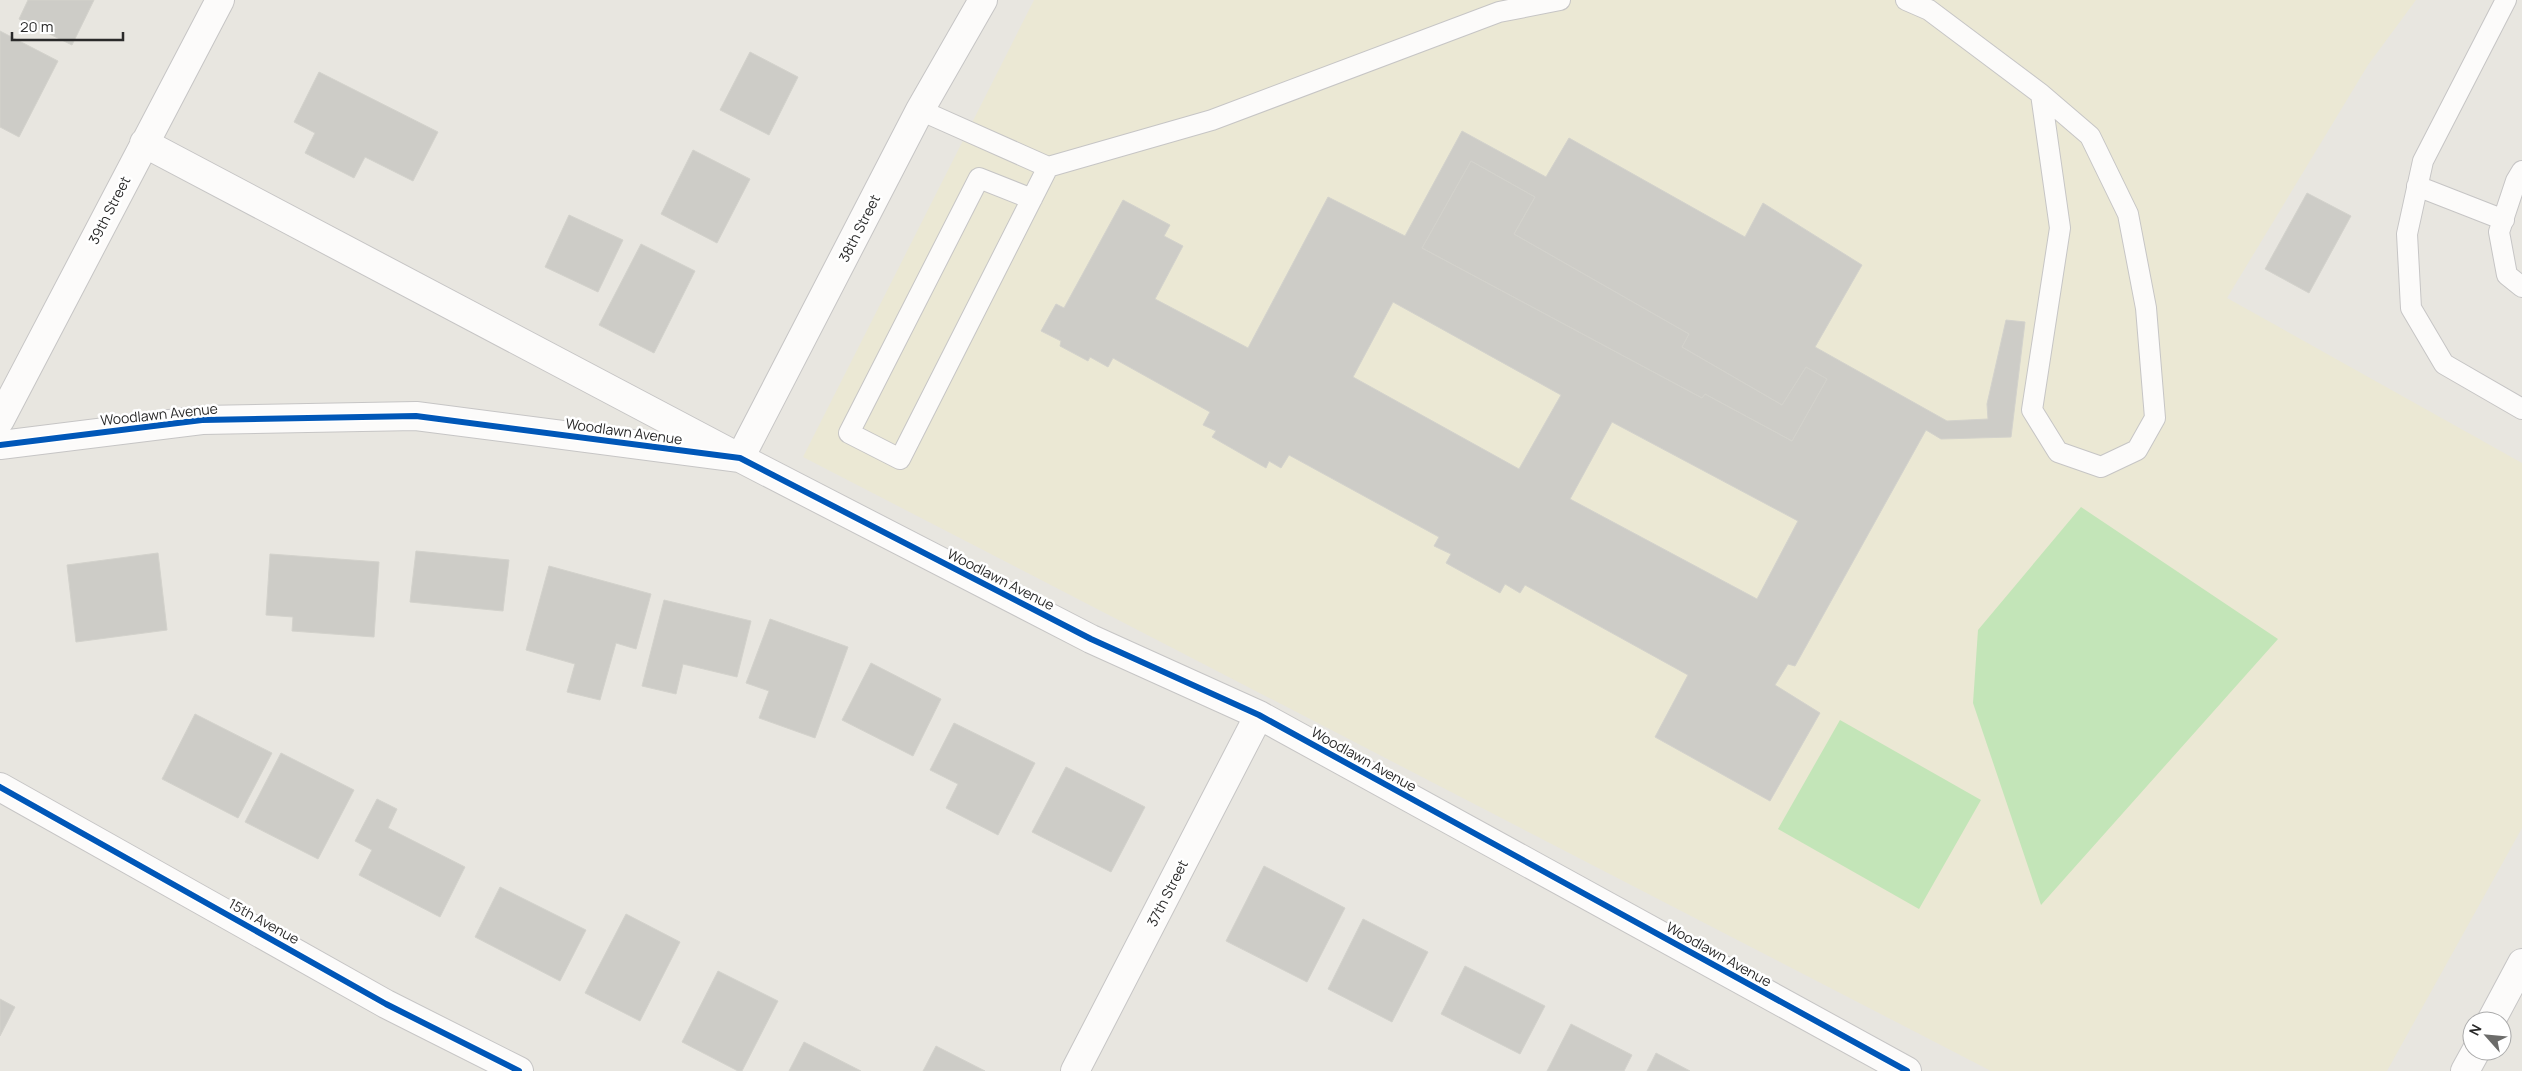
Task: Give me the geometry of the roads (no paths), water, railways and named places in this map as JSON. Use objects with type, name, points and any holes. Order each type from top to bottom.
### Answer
[{"type":"street","name":"39th Street","points":[[0,420],[220,0]]},
{"type":"street","name":"38th Street","points":[[740,458],[920,110],[983,0]]},
{"type":"street","name":"Woodlawn Avenue","points":[[144,143],[740,458],[1091,639],[1259,716],[1906,1071]]},
{"type":"street","name":"Woodlawn Avenue","points":[[0,445],[202,420],[416,416],[740,458]]},
{"type":"street","name":"37th Street","points":[[1075,1071],[1259,716]]},
{"type":"street","name":"15th Avenue","points":[[0,786],[386,1004],[519,1071]]},
{"type":"street","points":[[2496,1011],[2522,963]]},
{"type":"lane","points":[[920,110],[1048,167],[1212,120],[1499,12],[1560,0]]},
{"type":"lane","points":[[1906,0],[1929,10],[2041,94],[2090,136],[2128,214],[2146,308],[2154,418],[2137,450],[2101,467],[2058,452],[2032,410],[2060,228],[2041,94]]},
{"type":"lane","points":[[2506,0],[2423,160],[2407,234],[2411,308],[2444,364],[2522,409]]},
{"type":"lane","points":[[1032,199],[979,178],[849,433],[900,459],[1032,199],[1048,167]]},
{"type":"lane","points":[[2522,171],[2500,232],[2507,275],[2522,287]]},
{"type":"lane","points":[[2417,186],[2504,220]]}]
